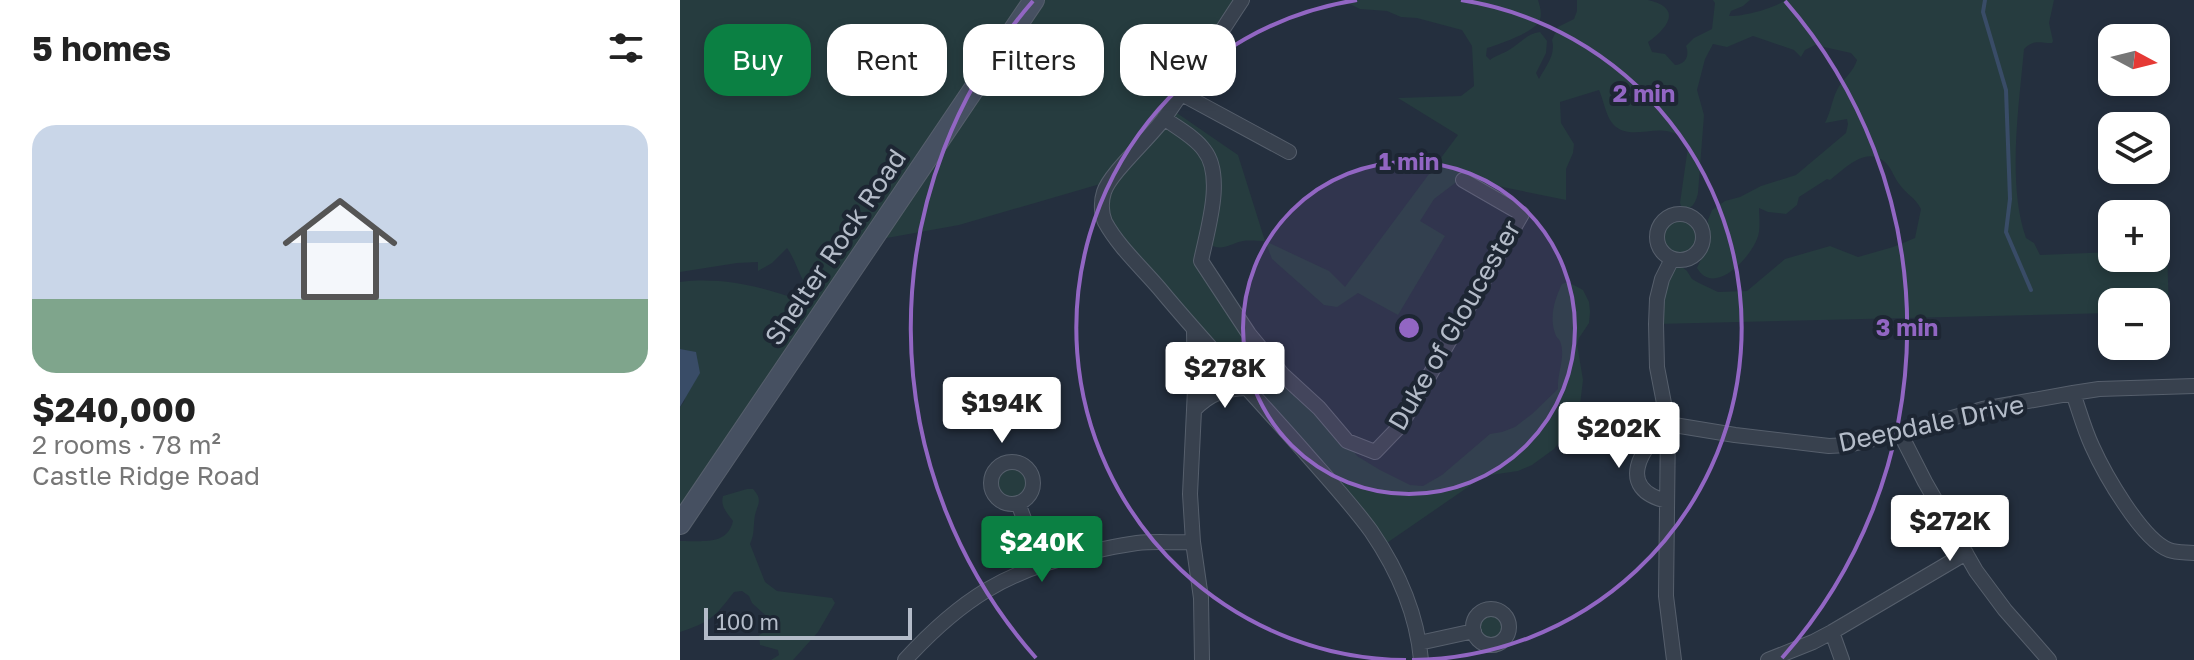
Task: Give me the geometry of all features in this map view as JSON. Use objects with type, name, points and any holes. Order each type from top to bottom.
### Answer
[{"type":"main road","name":"Shelter Rock Road","points":[[680,524],[1034,0]]},
{"type":"street","points":[[1226,24],[1242,0]]},
{"type":"street","points":[[1178,96],[1164,118],[1108,182],[1102,208],[1105,221],[1194,331],[1353,507],[1370,530],[1404,593],[1421,660]]},
{"type":"street","points":[[1185,96],[1289,152]]},
{"type":"street","name":"Duke of Gloucester","points":[[1164,118],[1202,146],[1210,157],[1214,184],[1212,209],[1201,261],[1228,305],[1283,375],[1319,408],[1347,441],[1375,452],[1401,425],[1522,214],[1463,180]]},
{"type":"street","points":[[1672,259],[1662,279],[1656,311],[1657,367],[1668,424],[1666,596],[1674,660]]},
{"type":"street","points":[[1194,331],[1190,475],[1193,542],[1201,598],[1202,660]]},
{"type":"street","name":"Deepdale Drive","points":[[1668,424],[1829,446],[1865,443],[1983,409],[2073,393],[2099,389],[2194,386]]},
{"type":"street","points":[[1194,410],[1211,395],[1247,388]]},
{"type":"street","points":[[2073,393],[2091,445],[2133,517],[2164,548],[2194,553]]},
{"type":"street","points":[[1667,501],[1645,491],[1638,471],[1645,447],[1668,424]]},
{"type":"street","points":[[1900,433],[1976,571],[2049,660]]},
{"type":"street","points":[[1018,503],[1041,564]]},
{"type":"street","points":[[905,660],[940,623],[966,603],[991,587],[1041,564],[1138,543],[1193,542]]},
{"type":"street","points":[[1768,660],[1832,632],[1966,553]]},
{"type":"street","points":[[1419,643],[1474,631]]},
{"type":"street","points":[[1832,632],[1842,660]]},
{"type":"green space","points":[[680,0],[1242,0],[1226,24],[1120,24],[1120,96],[1179,96],[1171,109],[1238,155],[1265,241],[1243,241],[1222,247],[1209,244],[1201,261],[1249,334],[1347,441],[1357,456],[1410,485],[1423,486],[1442,475],[1490,434],[1515,427],[1558,389],[1562,350],[1553,327],[1553,314],[1562,284],[1568,282],[1583,290],[1590,312],[1589,323],[1577,344],[1583,380],[1579,413],[1554,449],[1518,471],[1484,476],[1381,547],[1247,389],[1194,410],[1194,331],[1105,221],[1107,182],[959,225],[870,241],[680,523],[680,407],[684,402],[696,353],[680,349],[680,282],[741,284],[799,300],[805,284],[787,248],[772,263],[758,271],[758,262],[680,272]]},
{"type":"green space","points":[[1342,0],[1538,0],[1541,15],[1537,24],[1516,37],[1487,48],[1486,56],[1490,60],[1540,32],[1547,41],[1546,53],[1536,73],[1539,79],[1551,56],[1552,40],[1558,27],[1574,19],[1577,0],[1648,0],[1666,8],[1669,19],[1666,25],[1648,42],[1652,52],[1665,54],[1675,65],[1686,59],[1686,46],[1694,38],[1712,29],[1713,0],[1750,0],[1731,11],[1729,16],[1758,11],[1785,0],[2054,0],[2049,23],[2052,43],[2034,43],[2024,49],[2016,169],[2020,217],[2026,238],[2034,243],[2040,255],[2098,253],[2098,272],[2168,272],[2168,288],[2098,288],[2098,313],[1656,324],[1662,293],[1677,265],[1687,271],[1692,279],[1718,292],[1747,291],[1785,259],[1830,246],[1858,257],[1915,238],[1921,209],[1919,205],[1902,188],[1886,163],[1871,156],[1856,160],[1830,180],[1799,197],[1797,205],[1786,214],[1759,208],[1757,239],[1747,256],[1731,272],[1713,278],[1704,276],[1697,268],[1704,253],[1712,210],[1761,186],[1796,175],[1846,133],[1847,119],[1825,123],[1837,90],[1857,60],[1851,53],[1815,45],[1805,50],[1801,57],[1794,50],[1753,36],[1727,47],[1713,44],[1705,59],[1697,90],[1704,115],[1698,193],[1691,207],[1682,208],[1680,203],[1688,147],[1680,137],[1670,132],[1628,132],[1618,128],[1608,116],[1599,90],[1560,102],[1561,123],[1574,144],[1566,169],[1566,200],[1463,177],[1434,199],[1420,221],[1445,236],[1398,315],[1358,293],[1337,307],[1324,305],[1272,259],[1265,241],[1329,271],[1345,287],[1458,135],[1398,98],[1461,96],[1474,86],[1472,46],[1462,30],[1387,11],[1360,9]]},
{"type":"green space","points":[[1680,214],[1696,221],[1703,237],[1696,253],[1680,260],[1664,253],[1657,237],[1664,221]]},
{"type":"green space","points":[[1012,462],[1027,468],[1033,483],[1027,498],[1012,504],[997,498],[991,483],[997,468]]},
{"type":"green space","points":[[753,489],[759,499],[750,544],[765,582],[777,591],[832,598],[835,603],[818,632],[793,660],[771,660],[779,655],[778,650],[760,645],[759,635],[774,627],[774,623],[742,591],[734,592],[711,618],[680,632],[680,541],[712,540],[725,535],[733,521],[723,506],[723,496]]},
{"type":"green space","points":[[1491,610],[1503,615],[1508,627],[1503,639],[1491,644],[1479,639],[1474,627],[1479,615]]},
{"type":"water","points":[[680,349],[696,352],[700,373],[680,407]]},
{"type":"waterway","points":[[1985,0],[1983,12],[2006,90],[2010,199],[2006,232],[2031,290]]}]
